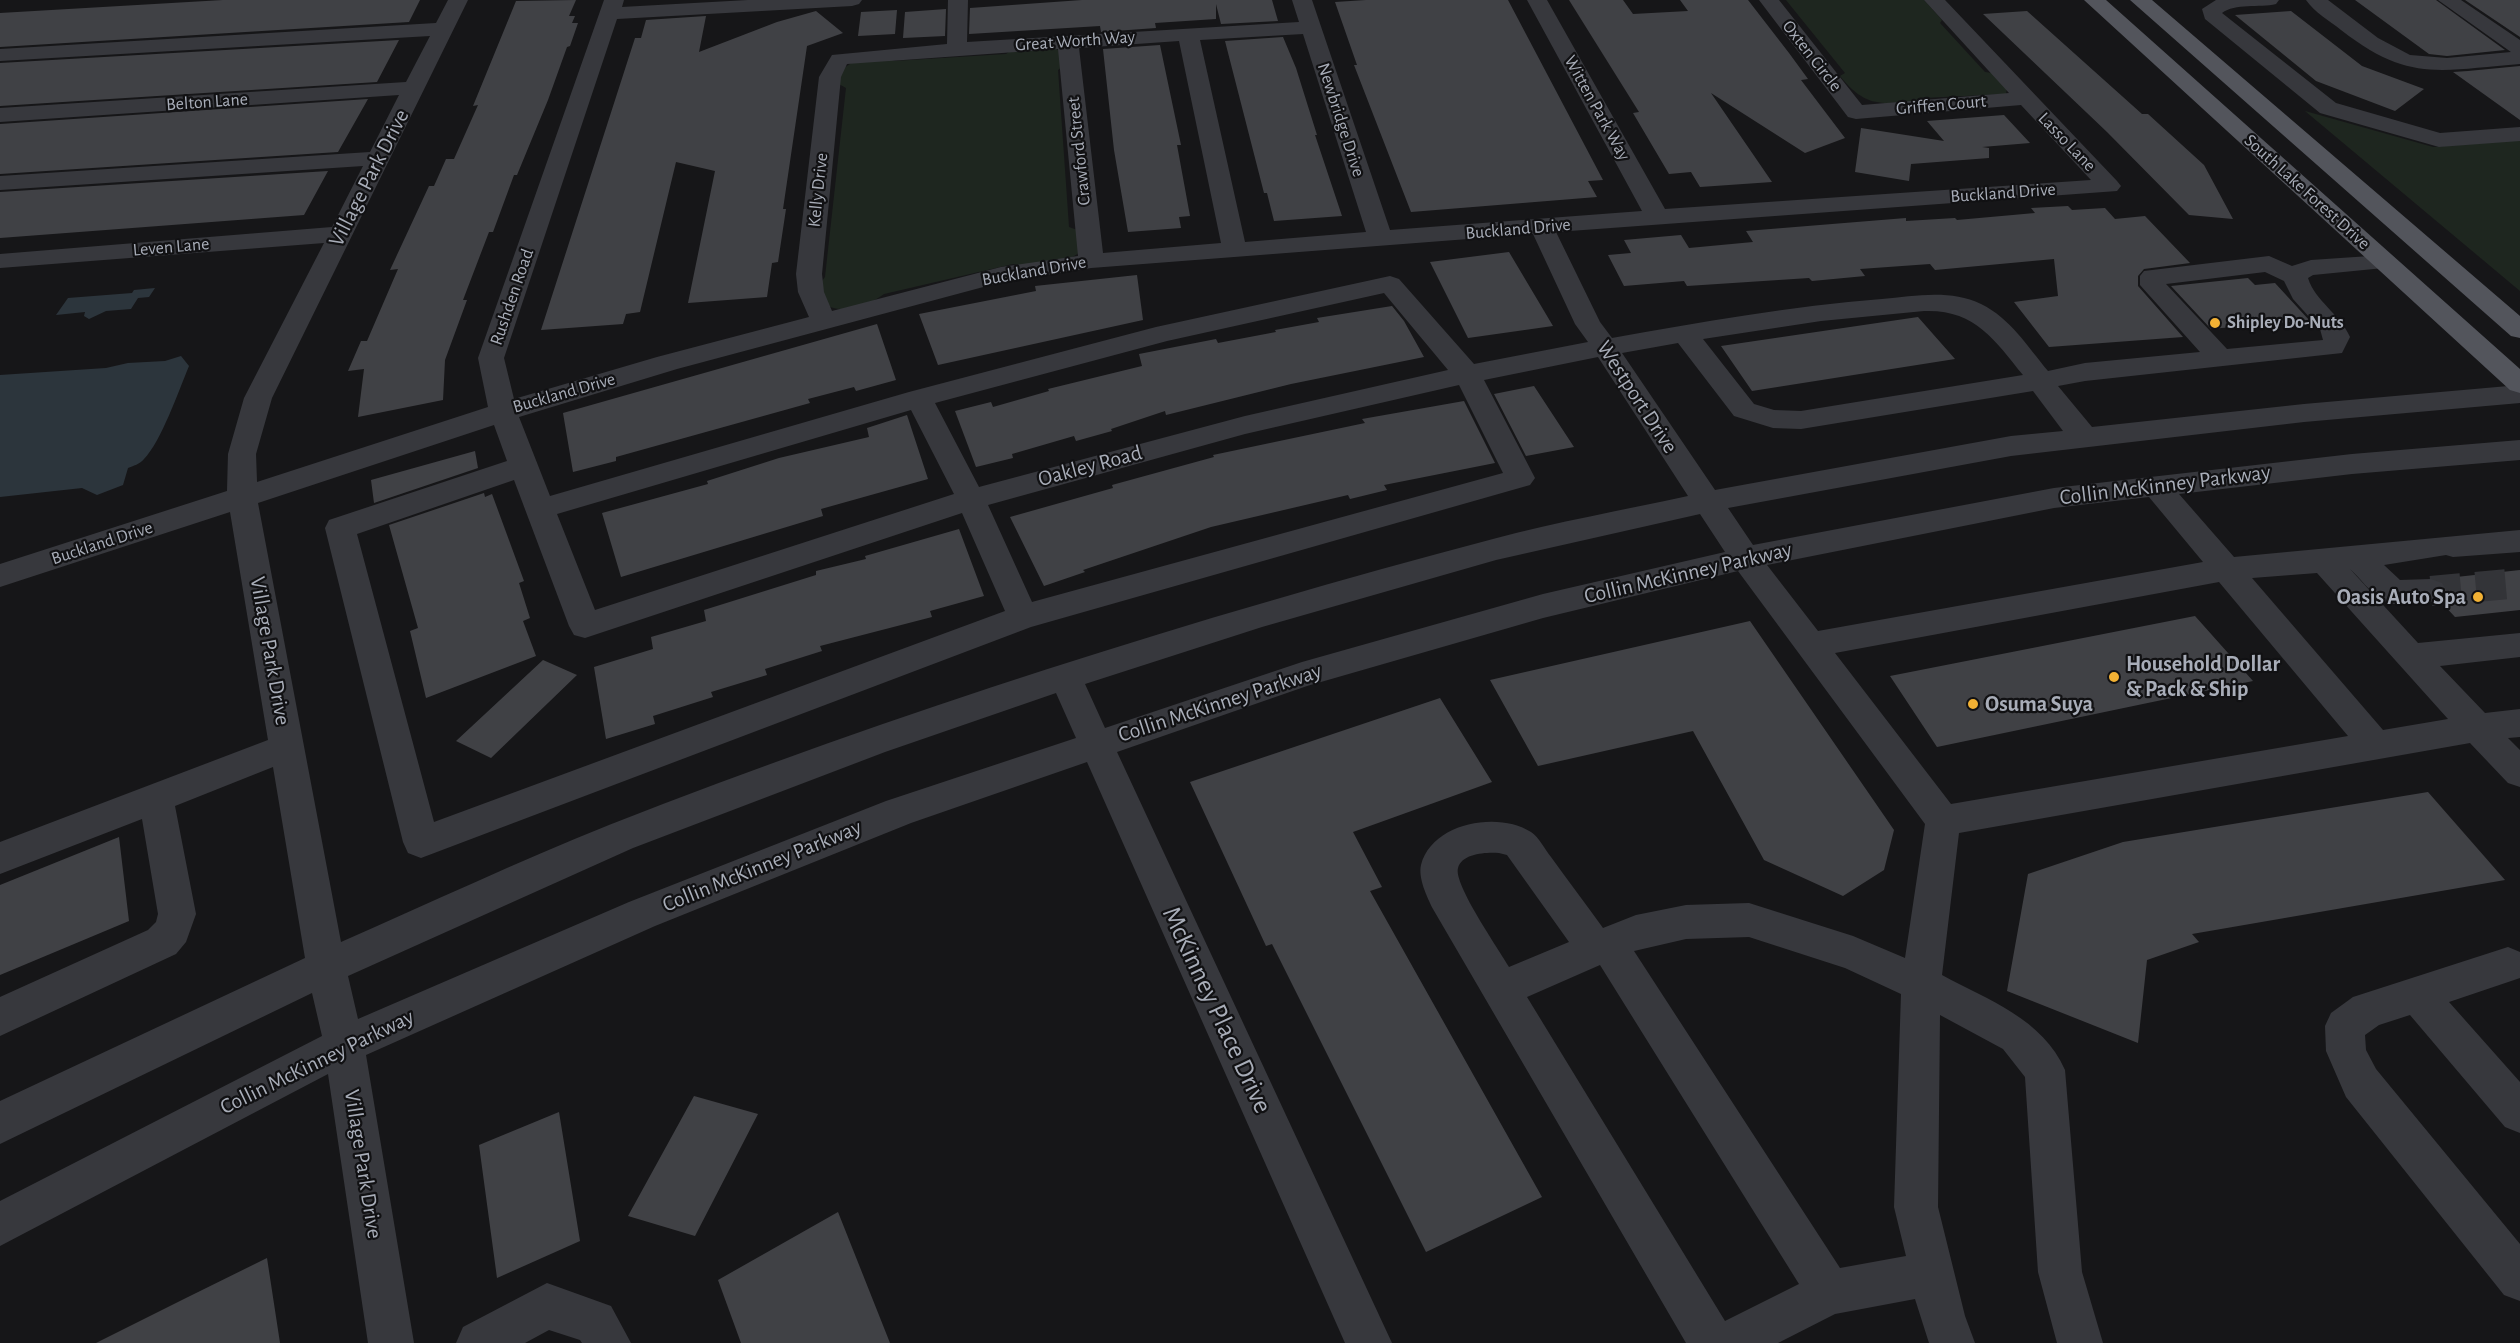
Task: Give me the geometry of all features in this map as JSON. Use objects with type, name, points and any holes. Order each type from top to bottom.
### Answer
[{"type":"main road","name":"South Lake Forest Drive","points":[[2094,0],[2520,384]]},
{"type":"main road","name":"South Lake Forest Drive","points":[[2140,0],[2520,330]]},
{"type":"street","name":"Village Park Drive","points":[[391,1343],[344,1045],[326,967],[242,497],[242,454],[258,398],[458,0]]},
{"type":"street","points":[[611,7],[852,0]]},
{"type":"street","points":[[957,49],[958,0]]},
{"type":"street","name":"Newbridge Drive","points":[[1302,0],[1381,240]]},
{"type":"street","name":"Witten Park Way","points":[[1537,0],[1657,217]]},
{"type":"street","name":"Oxten Circle","points":[[1769,0],[1856,112]]},
{"type":"street","points":[[1934,0],[1944,0]]},
{"type":"street","name":"Lasso Lane","points":[[1934,0],[2109,186]]},
{"type":"street","points":[[2269,0],[2226,3],[2212,9],[2212,15],[2328,108],[2439,140],[2520,134]]},
{"type":"street","points":[[2316,0],[2386,52],[2403,60],[2440,63],[2520,58]]},
{"type":"street","points":[[2448,0],[2520,49]]},
{"type":"street","name":"Rushden Road","points":[[585,626],[502,412],[491,358],[611,7]]},
{"type":"street","name":"Great Worth Way","points":[[839,59],[957,49],[1311,27]]},
{"type":"street","points":[[0,55],[444,29]]},
{"type":"street","points":[[1188,34],[1235,250]]},
{"type":"street","name":"Crawford Street","points":[[1068,42],[1091,261]]},
{"type":"street","name":"Kelly Drive","points":[[823,320],[811,292],[809,273],[830,77],[839,59]]},
{"type":"street","name":"Belton Lane","points":[[0,115],[414,88]]},
{"type":"street","name":"Griffen Court","points":[[1856,112],[2026,98]]},
{"type":"street","points":[[0,183],[379,158]]},
{"type":"street","name":"Buckland Drive","points":[[0,576],[502,412],[823,320],[1001,275],[1091,261],[1542,228],[1657,217],[2109,186]]},
{"type":"street","name":"Westport Drive","points":[[1542,228],[1587,324],[1605,347],[1706,502],[1745,558],[1943,821]]},
{"type":"street","name":"Leven Lane","points":[[0,261],[341,234]]},
{"type":"street","points":[[2295,277],[2301,271],[2311,268],[2385,262]]},
{"type":"street","points":[[2219,357],[2153,285],[2153,276],[2269,264],[2295,277]]},
{"type":"street","points":[[1685,334],[1744,410],[1773,419],[1801,420],[2085,372],[2333,346],[2337,338],[2334,326],[2297,288],[2295,277]]},
{"type":"street","points":[[524,466],[340,528],[421,842],[1023,617],[1520,478],[1467,374],[1390,284],[1165,333],[919,398],[540,509]]},
{"type":"street","name":"Oakley Road","points":[[585,626],[781,559],[971,499],[1253,423],[1467,374],[1605,347],[1833,310],[1931,303],[1958,304],[1980,313],[2042,381],[2049,396],[2084,437]]},
{"type":"street","points":[[0,1123],[326,967],[620,837],[873,742],[1065,677],[1260,616],[1496,549],[1706,502],[2011,446],[2304,413],[2520,394]]},
{"type":"street","points":[[919,398],[971,499],[1023,617]]},
{"type":"street","name":"Collin McKinney Parkway","points":[[0,1224],[344,1045],[642,914],[899,812],[1302,675],[1486,622],[1745,558],[2054,498],[2352,464],[2520,450]]},
{"type":"street","points":[[2169,485],[2336,485],[2520,468]]},
{"type":"street","points":[[2169,485],[2226,568],[2376,746]]},
{"type":"street","points":[[1810,645],[2226,568],[2324,561],[2445,546],[2520,541]]},
{"type":"street","points":[[2356,557],[2393,592],[2431,591]]},
{"type":"street","points":[[2324,561],[2520,773]]},
{"type":"street","points":[[2411,656],[2520,645]]},
{"type":"street","name":"McKinney Place Drive","points":[[1065,677],[1369,1343]]},
{"type":"street","points":[[1952,1343],[1941,1316],[1916,1207],[1921,984],[1943,821],[2478,728],[2520,723]]},
{"type":"street","points":[[0,858],[287,747]]},
{"type":"street","points":[[0,1017],[162,942],[173,930],[177,914],[156,798]]},
{"type":"street","points":[[1712,1343],[1501,989],[1442,885],[1440,863],[1457,846],[1493,837],[1510,838],[1520,844],[1602,946],[1830,1292]]},
{"type":"street","points":[[1501,989],[1636,932],[1686,922],[1749,920],[1852,953],[1921,984],[2018,1036],[2045,1070],[2061,1272],[2080,1343]]},
{"type":"street","points":[[2516,968],[2417,994],[2367,1010],[2345,1026],[2346,1051],[2361,1083],[2520,1279]]},
{"type":"street","points":[[2417,994],[2520,1113]]},
{"type":"street","points":[[1730,1343],[1830,1292],[1932,1274]]},
{"type":"street","points":[[479,1343],[547,1306],[595,1322],[608,1343]]},
{"type":"shaded area","points":[[1786,0],[1924,0],[1942,20],[1940,23],[1985,72],[1992,73],[2007,87],[2006,94],[1922,98],[1918,101],[1893,103],[1866,99],[1840,76],[1845,73]]},
{"type":"shaded area","points":[[1056,49],[1062,52],[1065,64],[1058,70],[1069,227],[1080,231],[1081,251],[1058,262],[1029,266],[1013,264],[884,294],[871,302],[851,309],[830,307],[819,285],[825,277],[846,88],[839,84],[841,70],[853,62],[890,58],[894,61],[1006,54],[1012,50]]},
{"type":"shaded area","points":[[2305,111],[2433,147],[2520,140],[2520,291]]},
{"type":"shaded area","points":[[155,288],[149,297],[138,298],[131,309],[106,311],[89,319],[84,316],[85,312],[56,315],[68,298],[132,293],[134,290]]},
{"type":"shaded area","points":[[181,356],[189,366],[169,415],[157,441],[144,459],[128,468],[123,485],[97,495],[82,488],[0,497],[0,375],[106,368],[128,363],[165,361]]},
{"type":"building","points":[[223,0],[420,0],[409,22],[0,47],[0,13]]},
{"type":"building","points":[[576,0],[569,16],[575,16],[572,23],[578,23],[570,46],[567,47],[517,175],[514,175],[493,232],[489,232],[463,300],[467,300],[445,360],[443,400],[358,417],[364,369],[348,371],[361,341],[367,341],[398,269],[390,270],[429,186],[434,186],[446,159],[454,159],[478,105],[473,106],[516,1]]},
{"type":"building","points":[[1082,0],[1272,0],[1278,21],[1221,24],[1216,4],[1216,19],[1155,23],[1156,28],[1101,32],[1100,26],[969,34],[970,8]]},
{"type":"building","points":[[1508,0],[1603,180],[1588,181],[1597,197],[1411,212],[1354,65],[1357,65],[1335,2]]},
{"type":"building","points":[[1569,0],[1623,0],[1633,14],[1688,11],[1680,0],[1748,0],[1808,79],[1801,80],[1845,138],[1805,153],[1711,93],[1772,182],[1700,187],[1691,172],[1669,174],[1633,113],[1639,112]]},
{"type":"building","points":[[2355,0],[2436,0],[2505,50],[2447,56],[2429,54]]},
{"type":"building","points":[[2465,0],[2520,0],[2520,37]]},
{"type":"building","points":[[946,9],[945,36],[903,38],[905,12]]},
{"type":"building","points":[[897,10],[895,34],[858,36],[861,12]]},
{"type":"building","points":[[816,11],[843,33],[807,46],[783,209],[786,209],[778,262],[772,263],[767,297],[688,303],[715,171],[676,162],[640,312],[626,314],[623,324],[541,330],[635,38],[641,38],[646,20],[706,16],[699,52],[777,22]]},
{"type":"building","points":[[2027,11],[2142,114],[2148,114],[2204,165],[2233,219],[2189,215],[2107,132],[1983,14]]},
{"type":"building","points":[[2291,11],[2362,66],[2424,89],[2395,111],[2316,81],[2235,15]]},
{"type":"building","points":[[1283,37],[1296,68],[1342,216],[1274,221],[1267,193],[1264,193],[1225,41]]},
{"type":"building","points":[[399,40],[377,82],[0,106],[0,63]]},
{"type":"building","points":[[1160,45],[1181,145],[1177,145],[1190,216],[1179,217],[1181,228],[1128,232],[1114,150],[1103,49]]},
{"type":"building","points":[[2520,66],[2520,120],[2453,72],[2468,71]]},
{"type":"building","points":[[368,99],[338,152],[0,174],[0,124]]},
{"type":"building","points":[[2004,115],[2030,143],[1982,147],[1989,148],[1989,158],[1911,164],[1909,181],[1855,172],[1861,128],[1944,141],[1927,121]]},
{"type":"building","points":[[328,171],[304,215],[0,238],[0,192]]},
{"type":"building","points":[[2068,206],[2072,210],[2105,208],[2115,219],[2145,216],[2190,263],[2144,269],[2138,276],[2138,286],[2183,337],[2049,347],[2014,302],[2058,296],[2054,259],[1935,270],[1930,264],[1860,269],[1865,276],[1812,281],[1809,278],[1687,286],[1684,281],[1624,286],[1608,255],[1631,253],[1624,240],[1681,235],[1689,248],[1753,242],[1746,231],[1906,218],[1906,221],[1955,218],[1957,220],[2035,213],[2031,208]]},
{"type":"building","points":[[1509,252],[1553,326],[1468,338],[1430,262]]},
{"type":"building","points":[[1137,275],[1143,320],[938,365],[919,314],[1036,291],[1035,286]]},
{"type":"building","points":[[2248,278],[2255,285],[2275,283],[2309,320],[2211,329],[2171,286]]},
{"type":"building","points":[[1392,306],[1404,321],[1424,357],[1291,384],[1166,415],[1165,411],[1111,429],[1112,431],[1076,441],[1074,436],[1012,454],[1013,458],[976,467],[955,411],[991,402],[993,407],[1049,391],[1048,389],[1142,366],[1139,354],[1216,339],[1218,343],[1276,332],[1275,330],[1319,322],[1317,318]]},
{"type":"building","points":[[1918,317],[1955,359],[1752,391],[1721,346]]},
{"type":"building","points":[[877,324],[896,380],[856,391],[854,387],[808,399],[810,403],[616,457],[616,461],[573,472],[563,413]]},
{"type":"building","points":[[1534,386],[1574,447],[1526,456],[1494,394]]},
{"type":"building","points":[[1464,401],[1495,463],[1384,485],[1387,490],[1350,499],[1348,495],[1211,527],[1083,570],[1085,572],[1044,586],[1010,517],[1113,488],[1112,485],[1214,457],[1213,455],[1365,423],[1362,419]]},
{"type":"building","points":[[907,415],[928,479],[821,509],[823,516],[621,577],[602,513],[708,484],[707,481],[779,458],[869,437],[867,428]]},
{"type":"building","points":[[475,451],[478,468],[374,503],[371,480]]},
{"type":"building","points":[[484,493],[485,497],[492,494],[524,581],[519,583],[530,618],[523,621],[536,656],[426,698],[410,631],[418,628],[389,525]]},
{"type":"building","points":[[959,529],[984,596],[930,611],[932,617],[820,646],[822,651],[765,669],[767,675],[711,692],[713,697],[653,716],[655,724],[606,739],[594,667],[653,649],[651,637],[706,621],[704,610],[816,575],[816,571],[866,559],[865,556]]},
{"type":"building","name":"Oasis Auto Spa","points":[[2520,570],[2520,610],[2455,617],[2441,602],[2449,590],[2444,582],[2438,579]]},
{"type":"building","points":[[2195,616],[2253,681],[1937,747],[1890,676]]},
{"type":"building","points":[[1750,621],[1894,830],[1884,870],[1843,896],[1764,860],[1693,731],[1538,766],[1490,680]]},
{"type":"building","points":[[543,660],[577,675],[491,758],[456,741]]},
{"type":"building","points":[[1440,698],[1492,782],[1353,832],[1382,887],[1370,891],[1542,1197],[1426,1252],[1272,944],[1266,946],[1190,782]]},
{"type":"building","points":[[2428,792],[2505,880],[2192,934],[2199,942],[2147,960],[2138,1043],[2007,991],[2028,874],[2123,842]]},
{"type":"building","points":[[119,837],[129,921],[0,975],[0,885]]},
{"type":"building","points":[[694,1096],[758,1114],[695,1236],[628,1216]]},
{"type":"building","points":[[559,1112],[580,1241],[497,1278],[479,1145]]},
{"type":"building","points":[[838,1212],[890,1343],[741,1343],[718,1280]]},
{"type":"building","points":[[267,1258],[280,1343],[96,1343],[188,1297]]},
{"type":"tunnel","points":[[2431,591],[2520,583]]},
{"type":"place","name":"Shipley Do-Nuts","points":[[2215,323]]},
{"type":"place","name":"Oasis Auto Spa","points":[[2478,597]]},
{"type":"place","name":"Household Dollar & Pack & Ship","points":[[2114,677]]},
{"type":"place","name":"Osuma Suya","points":[[1973,704]]}]
